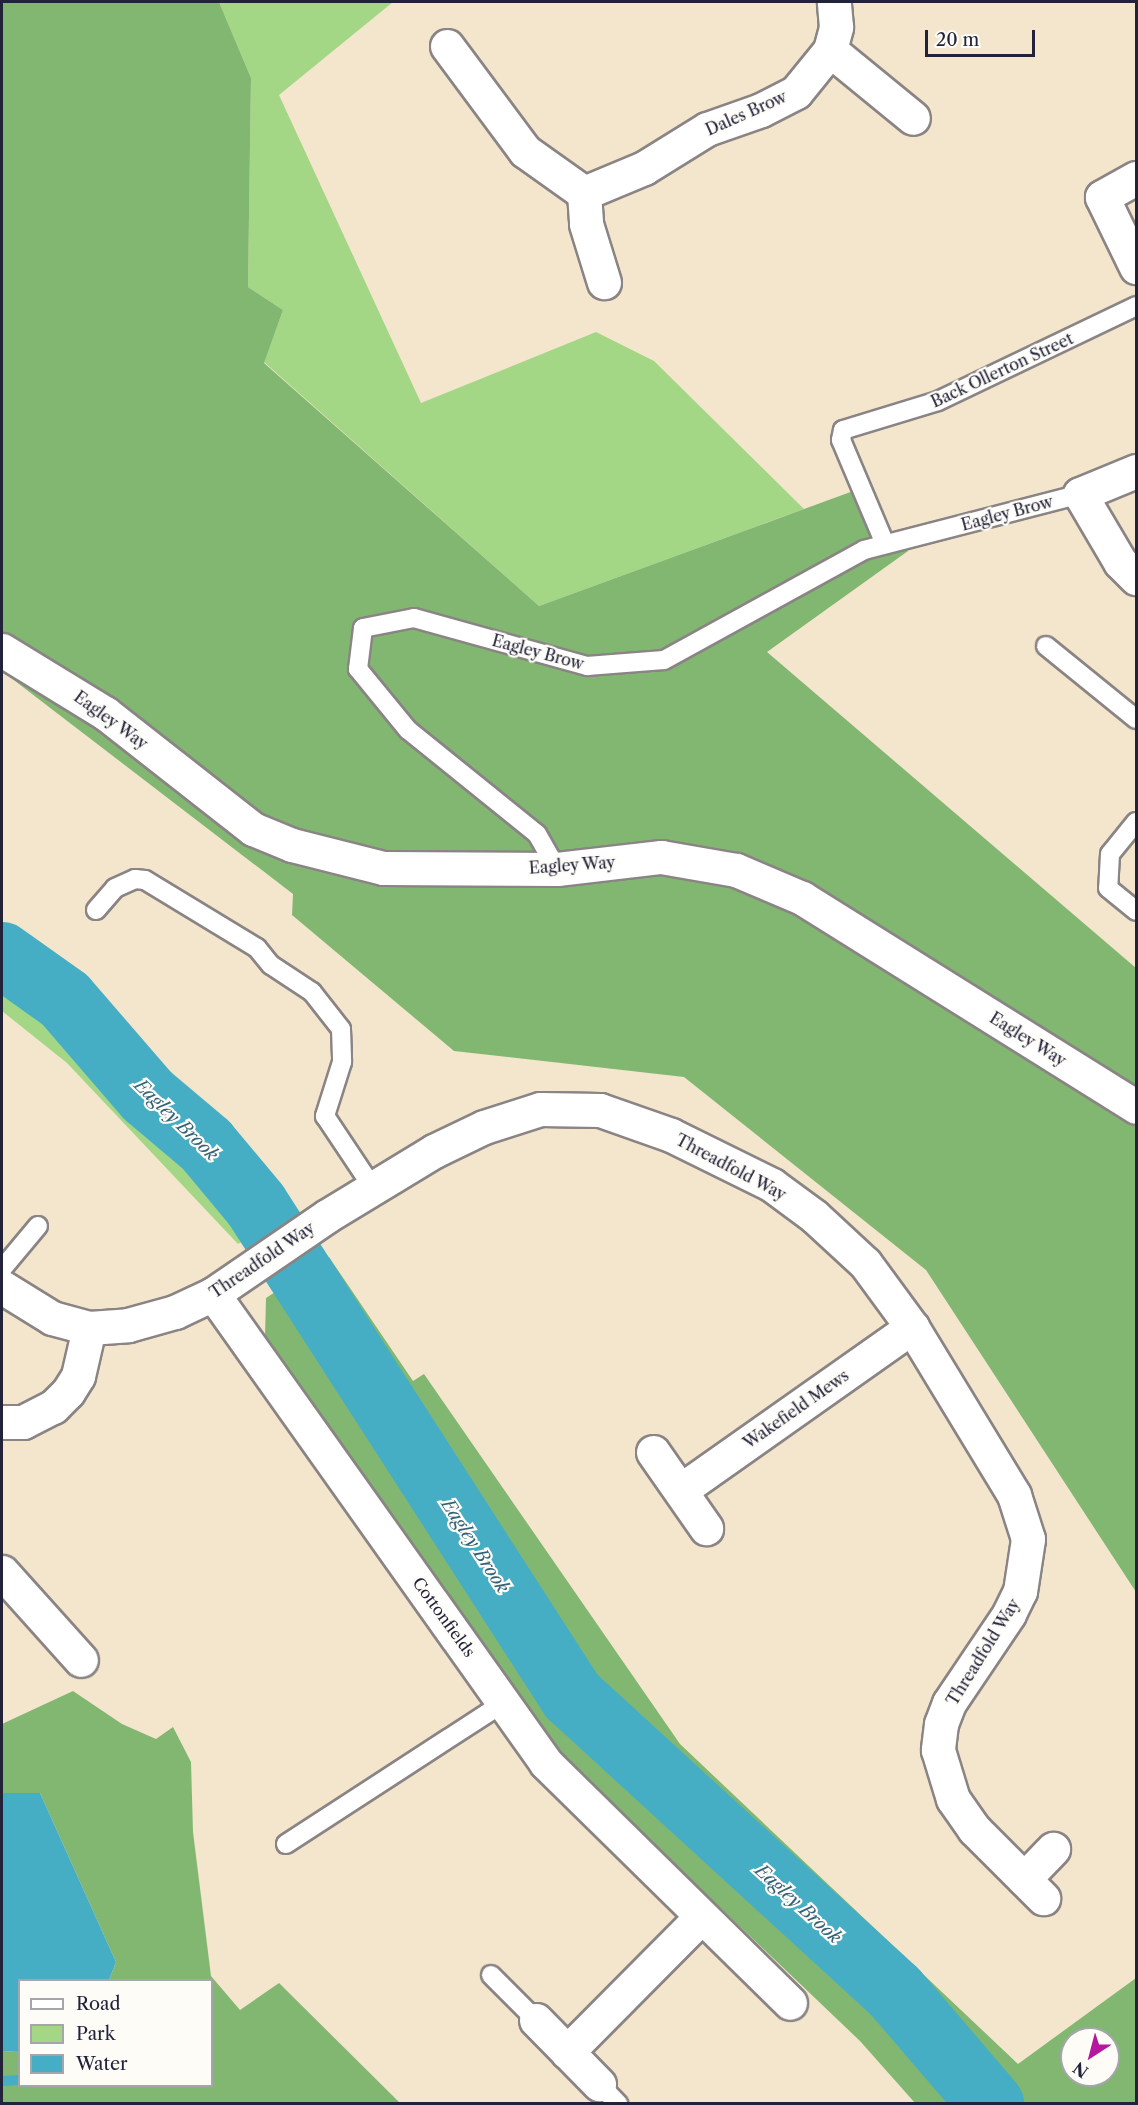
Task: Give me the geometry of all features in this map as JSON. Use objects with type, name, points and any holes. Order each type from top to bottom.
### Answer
[{"type":"street","name":"Dales Brow","points":[[584,193],[644,168],[707,129],[761,110],[796,92],[830,50],[836,27],[834,2]]},
{"type":"street","points":[[447,46],[520,146],[584,193],[586,224],[604,282]]},
{"type":"street","points":[[830,50],[913,118]]},
{"type":"street","points":[[1137,178],[1102,197],[1137,267]]},
{"type":"street","points":[[1137,471],[1080,494],[1120,562],[1137,578]]},
{"type":"street","name":"Eagley Way","points":[[3,650],[105,713],[263,833],[383,867],[557,869],[661,857],[736,870],[802,898],[1137,1107]]},
{"type":"street","name":"Threadfold Way","points":[[2,1287],[52,1318],[89,1328],[128,1325],[165,1315],[226,1286],[327,1216],[434,1151],[484,1127],[540,1109],[600,1110],[671,1135],[772,1185],[814,1216],[865,1263],[912,1327],[1014,1495],[1028,1539],[1020,1591],[1009,1614],[949,1703],[941,1724],[938,1750],[953,1799],[974,1829],[1034,1888],[1053,1849]]},
{"type":"street","name":"Cottonfields","points":[[226,1286],[546,1763],[790,2003]]},
{"type":"street","name":"Wakefield Mews","points":[[681,1490],[912,1327]]},
{"type":"street","points":[[2,1422],[23,1422],[53,1407],[68,1392],[78,1376],[89,1328]]},
{"type":"street","points":[[653,1452],[706,1528]]},
{"type":"street","points":[[2,1572],[59,1618],[81,1660]]},
{"type":"street","points":[[567,2052],[701,1917]]},
{"type":"street","points":[[536,2020],[609,2094]]},
{"type":"lane","name":"Back Ollerton Street","points":[[885,544],[842,440],[843,430],[938,401],[1137,306]]},
{"type":"lane","name":"Eagley Brow","points":[[557,869],[537,834],[408,730],[358,669],[363,628],[414,618],[587,666],[664,660],[864,550],[1080,494]]},
{"type":"lane","points":[[1046,646],[1137,719]]},
{"type":"lane","points":[[1137,822],[1110,854],[1108,888],[1137,911]]},
{"type":"lane","points":[[96,909],[115,888],[135,879],[145,880],[257,948],[272,965],[312,992],[341,1029],[342,1062],[325,1116],[373,1188]]},
{"type":"lane","points":[[2,1269],[38,1226]]},
{"type":"lane","points":[[286,1844],[505,1702]]},
{"type":"lane","points":[[491,1975],[536,2020]]},
{"type":"green space","points":[[2,2],[219,2],[251,78],[248,287],[283,310],[264,363],[539,606],[856,490],[908,551],[767,652],[1136,968],[1136,1592],[926,1270],[684,1077],[454,1051],[292,915],[293,894],[2,671]]},
{"type":"green space","points":[[219,2],[393,2],[279,95],[421,403],[596,332],[654,361],[804,509],[539,606],[264,362],[283,310],[248,287],[251,78]]},
{"type":"green space","points":[[2,930],[31,944],[44,969],[108,1017],[116,1039],[291,1212],[238,1244],[67,1063],[2,1011]]},
{"type":"green space","points":[[329,1257],[413,1381],[424,1374],[680,1744],[1018,2064],[1060,2033],[1060,2087],[1120,2087],[1120,2027],[1069,2027],[1136,1978],[1136,2103],[915,2103],[860,2041],[558,1753],[265,1337],[266,1298]]},
{"type":"green space","points":[[73,1691],[122,1724],[156,1739],[173,1727],[191,1762],[193,1832],[211,1976],[240,2010],[279,1983],[400,2103],[2,2103],[2,2051],[18,2052],[18,2087],[213,2087],[213,1979],[109,1979],[116,1962],[40,1793],[2,1793],[2,1724]]},
{"type":"water","points":[[2,1793],[40,1793],[116,1962],[109,1979],[18,1979],[18,2052],[2,2051]]},
{"type":"waterway","name":"Eagley Brook","points":[[2,955],[65,1000],[148,1096],[206,1145],[256,1205],[572,1696],[895,1992],[991,2104]]},
{"type":"waterway","points":[[2,2081],[18,2080]]}]
